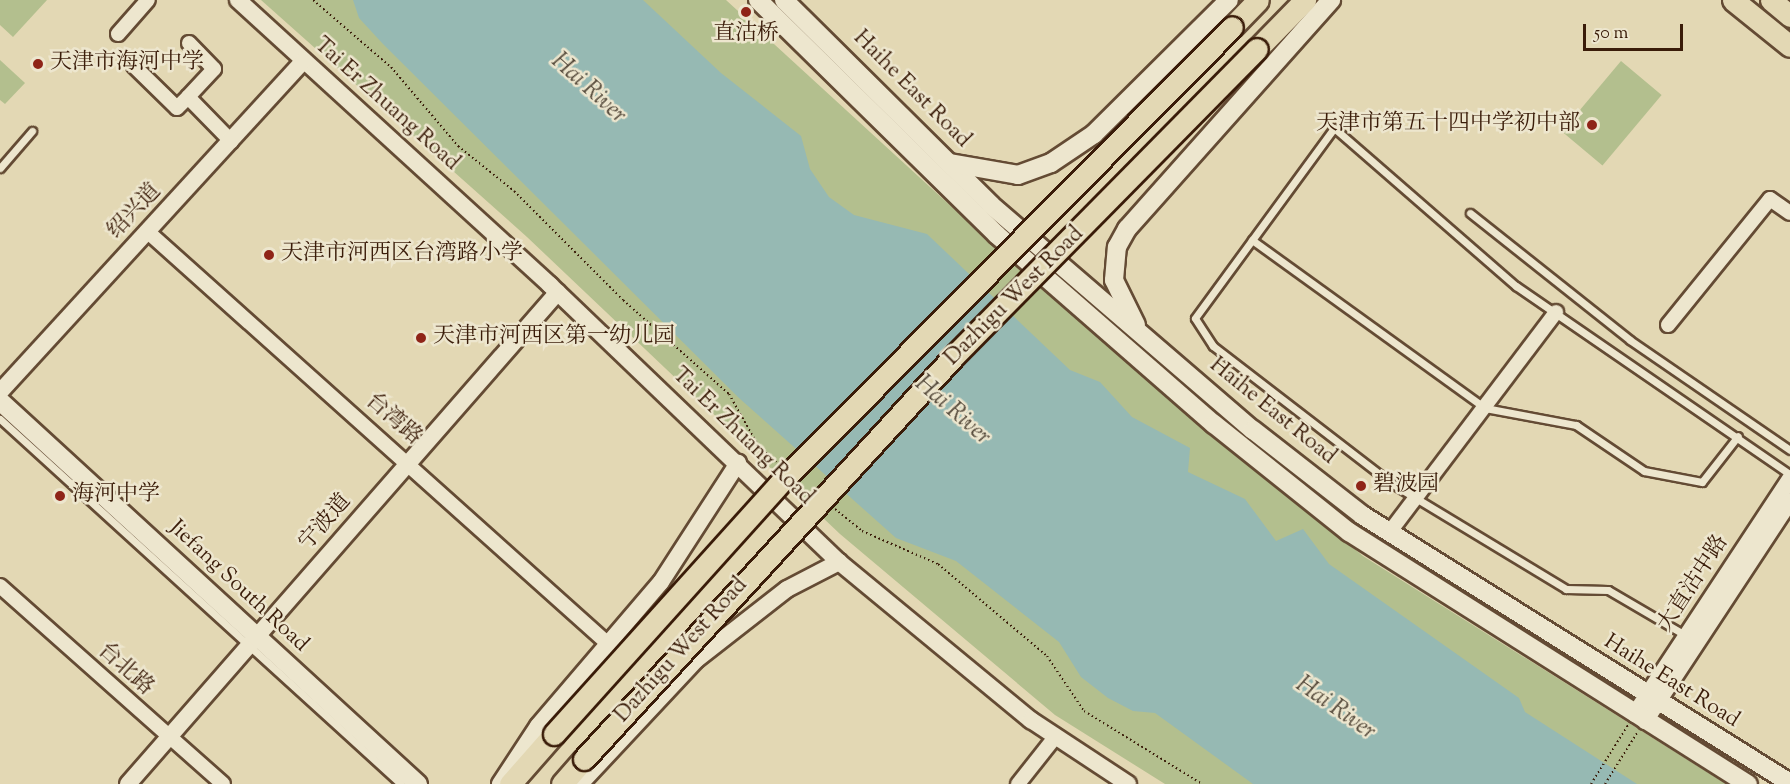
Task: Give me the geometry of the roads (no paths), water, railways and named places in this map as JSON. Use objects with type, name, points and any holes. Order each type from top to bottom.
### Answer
[{"type":"main road","name":"Haihe East Road","points":[[758,0],[997,235],[1214,424],[1349,532],[1748,784]]},
{"type":"main road","name":"Haihe East Road","points":[[784,0],[950,163],[1147,341],[1389,533],[1790,783]]},
{"type":"main road","points":[[950,163],[1018,175],[1051,163],[1094,134],[1229,0]]},
{"type":"main road","name":"Dazhigu West Road","points":[[510,784],[779,484],[1258,0]]},
{"type":"main road","name":"Dazhigu West Road","points":[[562,784],[954,356],[1305,0]]},
{"type":"main road","points":[[1147,341],[1119,295],[1117,247],[1142,211],[1331,0]]},
{"type":"main road","points":[[1733,0],[1790,46]]},
{"type":"main road","points":[[1771,0],[1790,15]]},
{"type":"main road","name":"Jiefang South Road","points":[[0,401],[252,641],[418,784]]},
{"type":"street","points":[[118,34],[148,0]]},
{"type":"street","name":"Tai Er Zhuang Road","points":[[238,0],[558,292],[738,463],[838,562],[1056,736],[1128,784]]},
{"type":"street","points":[[134,66],[177,108],[214,69],[189,43]]},
{"type":"street","name":"绍兴道","points":[[0,393],[303,61]]},
{"type":"street","points":[[188,97],[231,141]]},
{"type":"street","points":[[1668,325],[1770,199],[1790,213]]},
{"type":"street","name":"台湾路","points":[[148,232],[409,462],[607,643]]},
{"type":"street","name":"宁波道","points":[[128,784],[558,292]]},
{"type":"street","points":[[1389,533],[1417,499],[1556,312]]},
{"type":"street","points":[[500,784],[538,726],[661,582],[738,463]]},
{"type":"street","name":"大直沽中路","points":[[1640,717],[1691,639],[1790,477]]},
{"type":"street","name":"大直沽中路","points":[[1691,639],[1790,501]]},
{"type":"street","points":[[580,784],[696,660],[787,589],[838,562]]},
{"type":"street","name":"台北路","points":[[0,586],[223,784]]},
{"type":"street","points":[[1018,784],[1056,736]]},
{"type":"lane","points":[[1691,639],[1608,590],[1566,589],[1417,499],[1207,337],[1195,318],[1334,128],[1516,286],[1738,436],[1790,477]]},
{"type":"lane","points":[[0,168],[33,131]]},
{"type":"lane","points":[[1470,213],[1630,340],[1790,450]]},
{"type":"lane","points":[[1252,240],[1485,408],[1576,425],[1644,471],[1702,482],[1738,436]]},
{"type":"lane","name":"Jiefang South Road","points":[[0,419],[252,641],[401,784]]},
{"type":"water","name":"Hai River","points":[[353,0],[643,0],[721,73],[801,136],[810,169],[829,197],[854,215],[927,234],[1070,370],[1100,382],[1132,417],[1190,448],[1188,472],[1245,499],[1276,541],[1303,529],[1329,564],[1519,698],[1525,712],[1637,784],[1253,784],[1155,713],[1133,711],[1108,698],[1081,677],[1059,642],[956,561],[896,538],[739,398],[383,44],[359,18]]},
{"type":"place","name":"直沽桥","points":[[746,12]]},
{"type":"place","name":"天津市海河中学","points":[[38,64]]},
{"type":"place","name":"天津市第五十四中学初中部","points":[[1592,125]]},
{"type":"place","name":"天津市河西区台湾路小学","points":[[269,255]]},
{"type":"place","name":"天津市河西区第一幼儿园","points":[[421,338]]},
{"type":"place","name":"碧波园","points":[[1361,486]]},
{"type":"place","name":"海河中学","points":[[60,496]]}]
